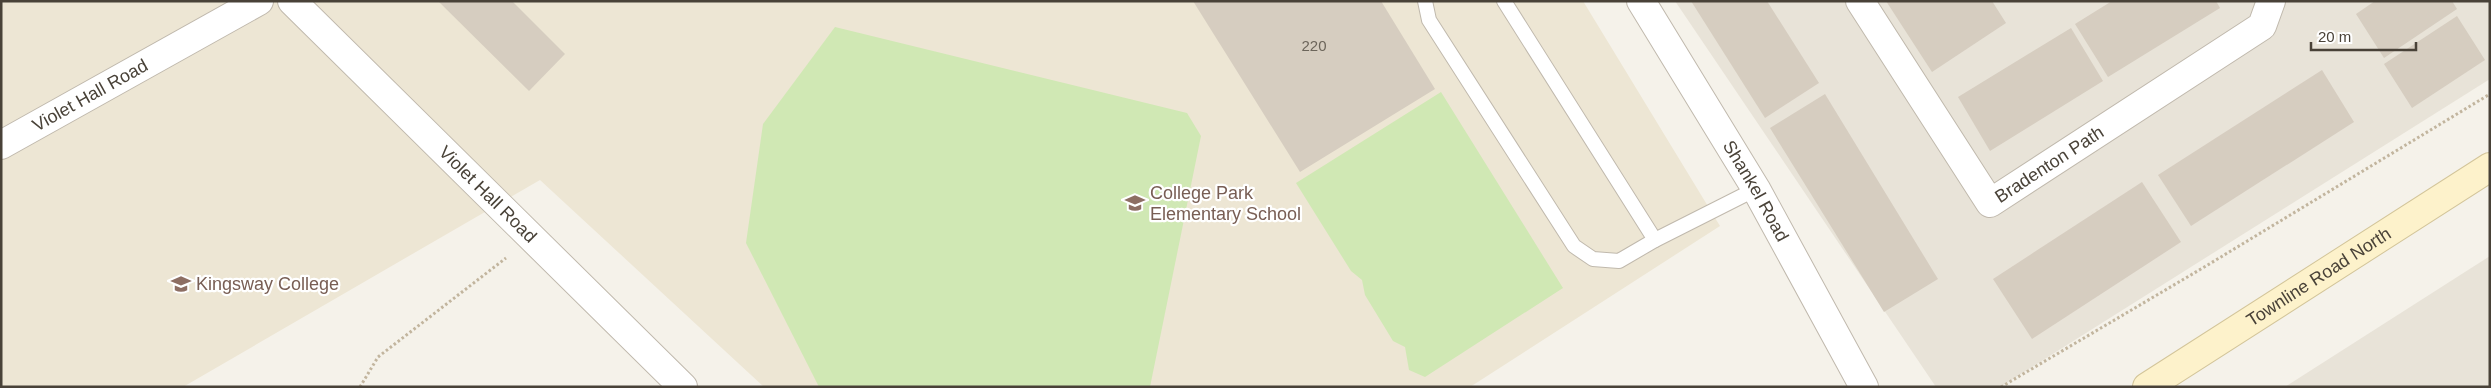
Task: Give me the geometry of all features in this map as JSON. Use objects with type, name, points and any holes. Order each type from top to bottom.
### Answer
[{"type":"main road","name":"Townline Road North","points":[[2146,387],[2490,167]]},
{"type":"street","name":"Violet Hall Road","points":[[1,145],[259,1]]},
{"type":"street","name":"Violet Hall Road","points":[[292,1],[683,387]]},
{"type":"street","name":"Shankel Road","points":[[1641,1],[1756,189],[1864,387]]},
{"type":"street","name":"Bradenton Path","points":[[1860,1],[1990,203],[2262,26],[2271,1]]},
{"type":"lane","points":[[1425,1],[1429,20],[1574,246],[1593,259],[1619,261],[1655,240],[1756,189]]},
{"type":"lane","points":[[1504,1],[1655,240]]},
{"type":"path","points":[[2001,387],[2206,266],[2490,94]]},
{"type":"path","points":[[360,387],[378,356],[532,238]]},
{"type":"shaded area","name":"College Park Elementary School","points":[[1,1],[1583,1],[1720,226],[1470,387],[764,387],[540,180],[183,387],[1,387]]},
{"type":"shaded area","points":[[1675,1],[2490,1],[2490,79],[2000,387],[1936,387]]},
{"type":"shaded area","points":[[2490,256],[2490,387],[2285,387]]},
{"type":"green space","points":[[835,27],[1187,113],[1201,136],[1150,387],[819,387],[746,243],[763,124]]},
{"type":"green space","points":[[1441,92],[1563,288],[1425,377],[1409,370],[1405,347],[1393,341],[1365,295],[1362,280],[1351,271],[1296,183]]},
{"type":"building","points":[[438,1],[512,1],[565,54],[529,91]]},
{"type":"building","points":[[1193,1],[1381,1],[1435,89],[1300,172]]},
{"type":"building","points":[[1691,1],[1767,1],[1819,83],[1765,118]]},
{"type":"building","points":[[1886,1],[1992,1],[2006,23],[1932,72]]},
{"type":"building","points":[[2112,1],[2216,1],[2220,8],[2108,77],[2075,24]]},
{"type":"building","points":[[2375,1],[2452,1],[2457,9],[2384,58],[2356,14]]},
{"type":"building","points":[[2457,16],[2485,60],[2412,108],[2384,64]]},
{"type":"building","points":[[2071,28],[2103,81],[1990,151],[1958,97]]},
{"type":"building","points":[[2322,70],[2354,122],[2191,226],[2158,175]]},
{"type":"building","points":[[1825,94],[1938,279],[1884,312],[1770,128]]},
{"type":"building","points":[[2142,182],[2181,242],[2032,339],[1993,279]]},
{"type":"place","name":"College Park Elementary School","points":[[1135,203]]},
{"type":"place","name":"Kingsway College","points":[[181,284]]}]
